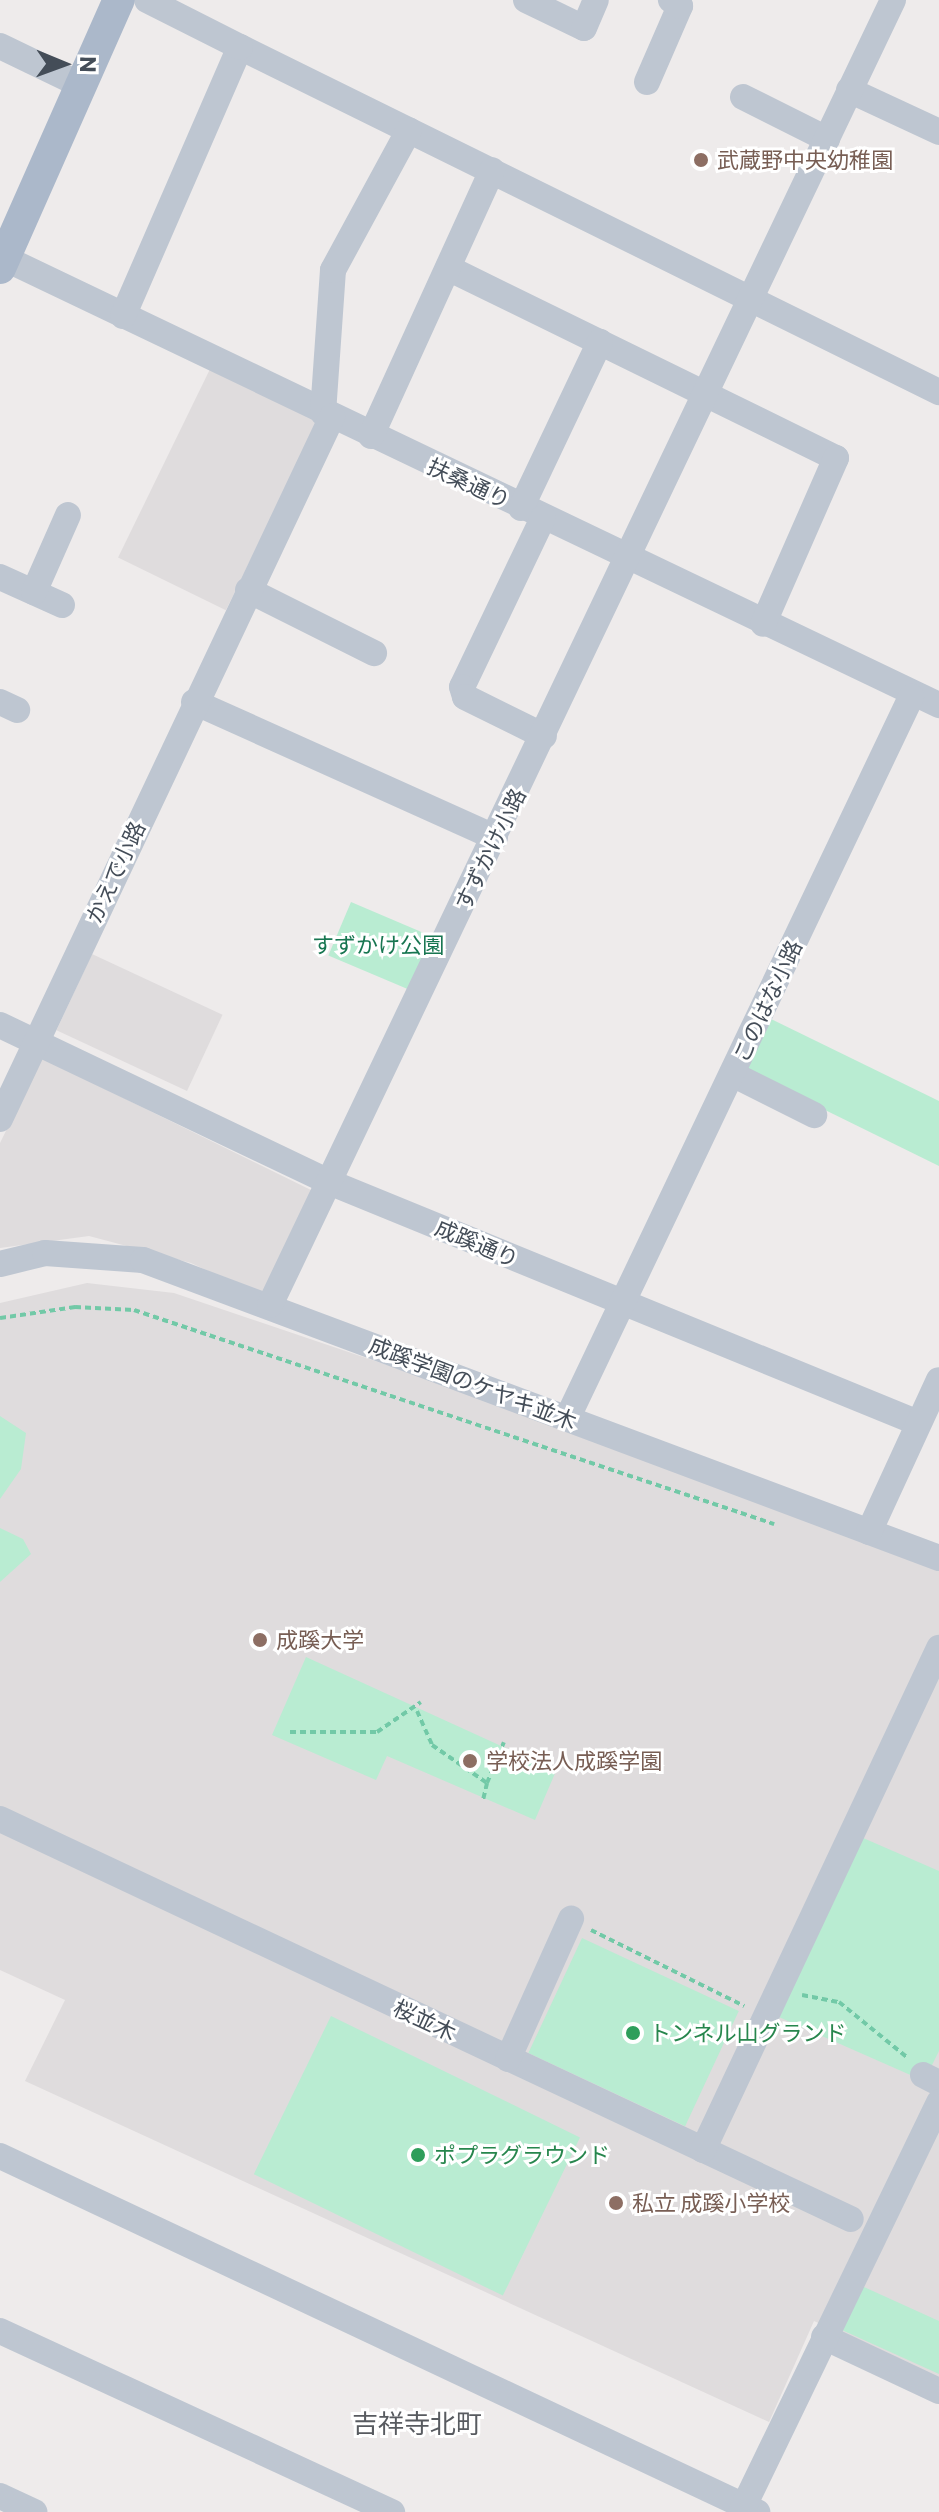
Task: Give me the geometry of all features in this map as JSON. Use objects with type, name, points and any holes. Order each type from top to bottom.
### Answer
[{"type":"main road","points":[[2,261],[119,0]]},
{"type":"street","points":[[147,0],[939,392]]},
{"type":"street","points":[[526,0],[584,28],[596,0]]},
{"type":"street","points":[[647,82],[680,6],[671,0]]},
{"type":"street","name":"すずかけ小路","points":[[270,1305],[629,559],[893,0]]},
{"type":"street","points":[[0,46],[79,84]]},
{"type":"street","points":[[123,316],[240,47]]},
{"type":"street","points":[[849,90],[939,132]]},
{"type":"street","points":[[743,97],[827,139]]},
{"type":"street","points":[[327,415],[333,270],[409,130]]},
{"type":"street","points":[[371,436],[492,170]]},
{"type":"street","name":"扶桑通り","points":[[2,261],[123,316],[763,624],[930,698]]},
{"type":"street","points":[[448,268],[836,458],[763,624]]},
{"type":"street","points":[[544,736],[465,697],[462,687],[600,342]]},
{"type":"street","name":"かえで小路","points":[[0,1119],[327,415]]},
{"type":"street","points":[[34,592],[68,515]]},
{"type":"street","points":[[0,577],[62,605]]},
{"type":"street","points":[[248,590],[374,653]]},
{"type":"street","name":"このはな小路","points":[[567,1419],[625,1305],[732,1074],[930,698]]},
{"type":"street","points":[[194,702],[495,837]]},
{"type":"street","points":[[0,1025],[37,1042]]},
{"type":"street","name":"成蹊通り","points":[[37,1042],[329,1182],[918,1423]]},
{"type":"street","points":[[732,1074],[814,1115]]},
{"type":"street","name":"成蹊学園のケヤキ並木","points":[[0,1264],[20,1255],[128,1257],[270,1305],[939,1558]]},
{"type":"street","points":[[869,1532],[939,1380]]},
{"type":"street","points":[[703,2150],[939,1648]]},
{"type":"street","name":"桜並木","points":[[0,1819],[851,2219]]},
{"type":"street","points":[[508,2059],[571,1919]]},
{"type":"street","points":[[0,2156],[747,2510],[768,2454],[939,2102]]},
{"type":"street","points":[[0,2331],[392,2512]]},
{"type":"street","points":[[824,2337],[939,2391]]},
{"type":"street","points":[[0,2496],[34,2512]]},
{"type":"path","points":[[0,1318],[75,1307],[134,1310],[788,1528]]},
{"type":"path","points":[[290,1732],[377,1732],[417,1711],[421,1702]]},
{"type":"path","points":[[417,1711],[432,1745],[487,1783]]},
{"type":"path","points":[[483,1800],[504,1742]]},
{"type":"path","points":[[571,1919],[770,2006],[839,2002],[931,2079]]},
{"type":"shaded area","points":[[211,367],[319,420],[226,610],[118,558]]},
{"type":"shaded area","points":[[92,954],[223,1015],[187,1091],[57,1030]]},
{"type":"shaded area","points":[[42,1058],[313,1191],[268,1299],[191,1263],[89,1236],[0,1248],[0,1143]]},
{"type":"shaded area","name":"学校法人成蹊学園","points":[[87,1283],[174,1293],[939,1552],[939,2379],[814,2321],[769,2422],[25,2081],[65,2000],[0,1970],[0,1303]]},
{"type":"green space","name":"すずかけ公園","points":[[351,902],[432,936],[409,990],[328,955]]},
{"type":"green space","points":[[769,1018],[939,1101],[939,1166],[746,1071]]},
{"type":"green space","points":[[0,1416],[26,1433],[21,1469],[0,1499]]},
{"type":"green space","points":[[0,1528],[23,1539],[31,1554],[0,1582]]},
{"type":"green space","points":[[306,1657],[556,1771],[535,1820],[387,1756],[376,1780],[272,1735]]},
{"type":"green space","points":[[854,1834],[939,1871],[939,2051],[924,2081],[772,2014]]},
{"type":"green space","name":"トンネル山グランド","points":[[582,1938],[739,2011],[685,2126],[528,2053]]},
{"type":"green space","name":"ポプラグラウンド","points":[[331,2016],[580,2137],[503,2296],[254,2174]]},
{"type":"green space","points":[[853,2282],[939,2321],[939,2374],[833,2326]]},
{"type":"place","name":"武蔵野中央幼稚園","points":[[701,160]]},
{"type":"place","name":"成蹊大学","points":[[260,1640]]},
{"type":"place","name":"学校法人成蹊学園","points":[[470,1761]]},
{"type":"place","name":"トンネル山グランド","points":[[633,2033]]},
{"type":"place","name":"ポプラグラウンド","points":[[418,2155]]},
{"type":"place","name":"私立 成蹊小学校","points":[[616,2203]]},
{"type":"district","name":"吉祥寺北町","points":[[417,2423]]}]
